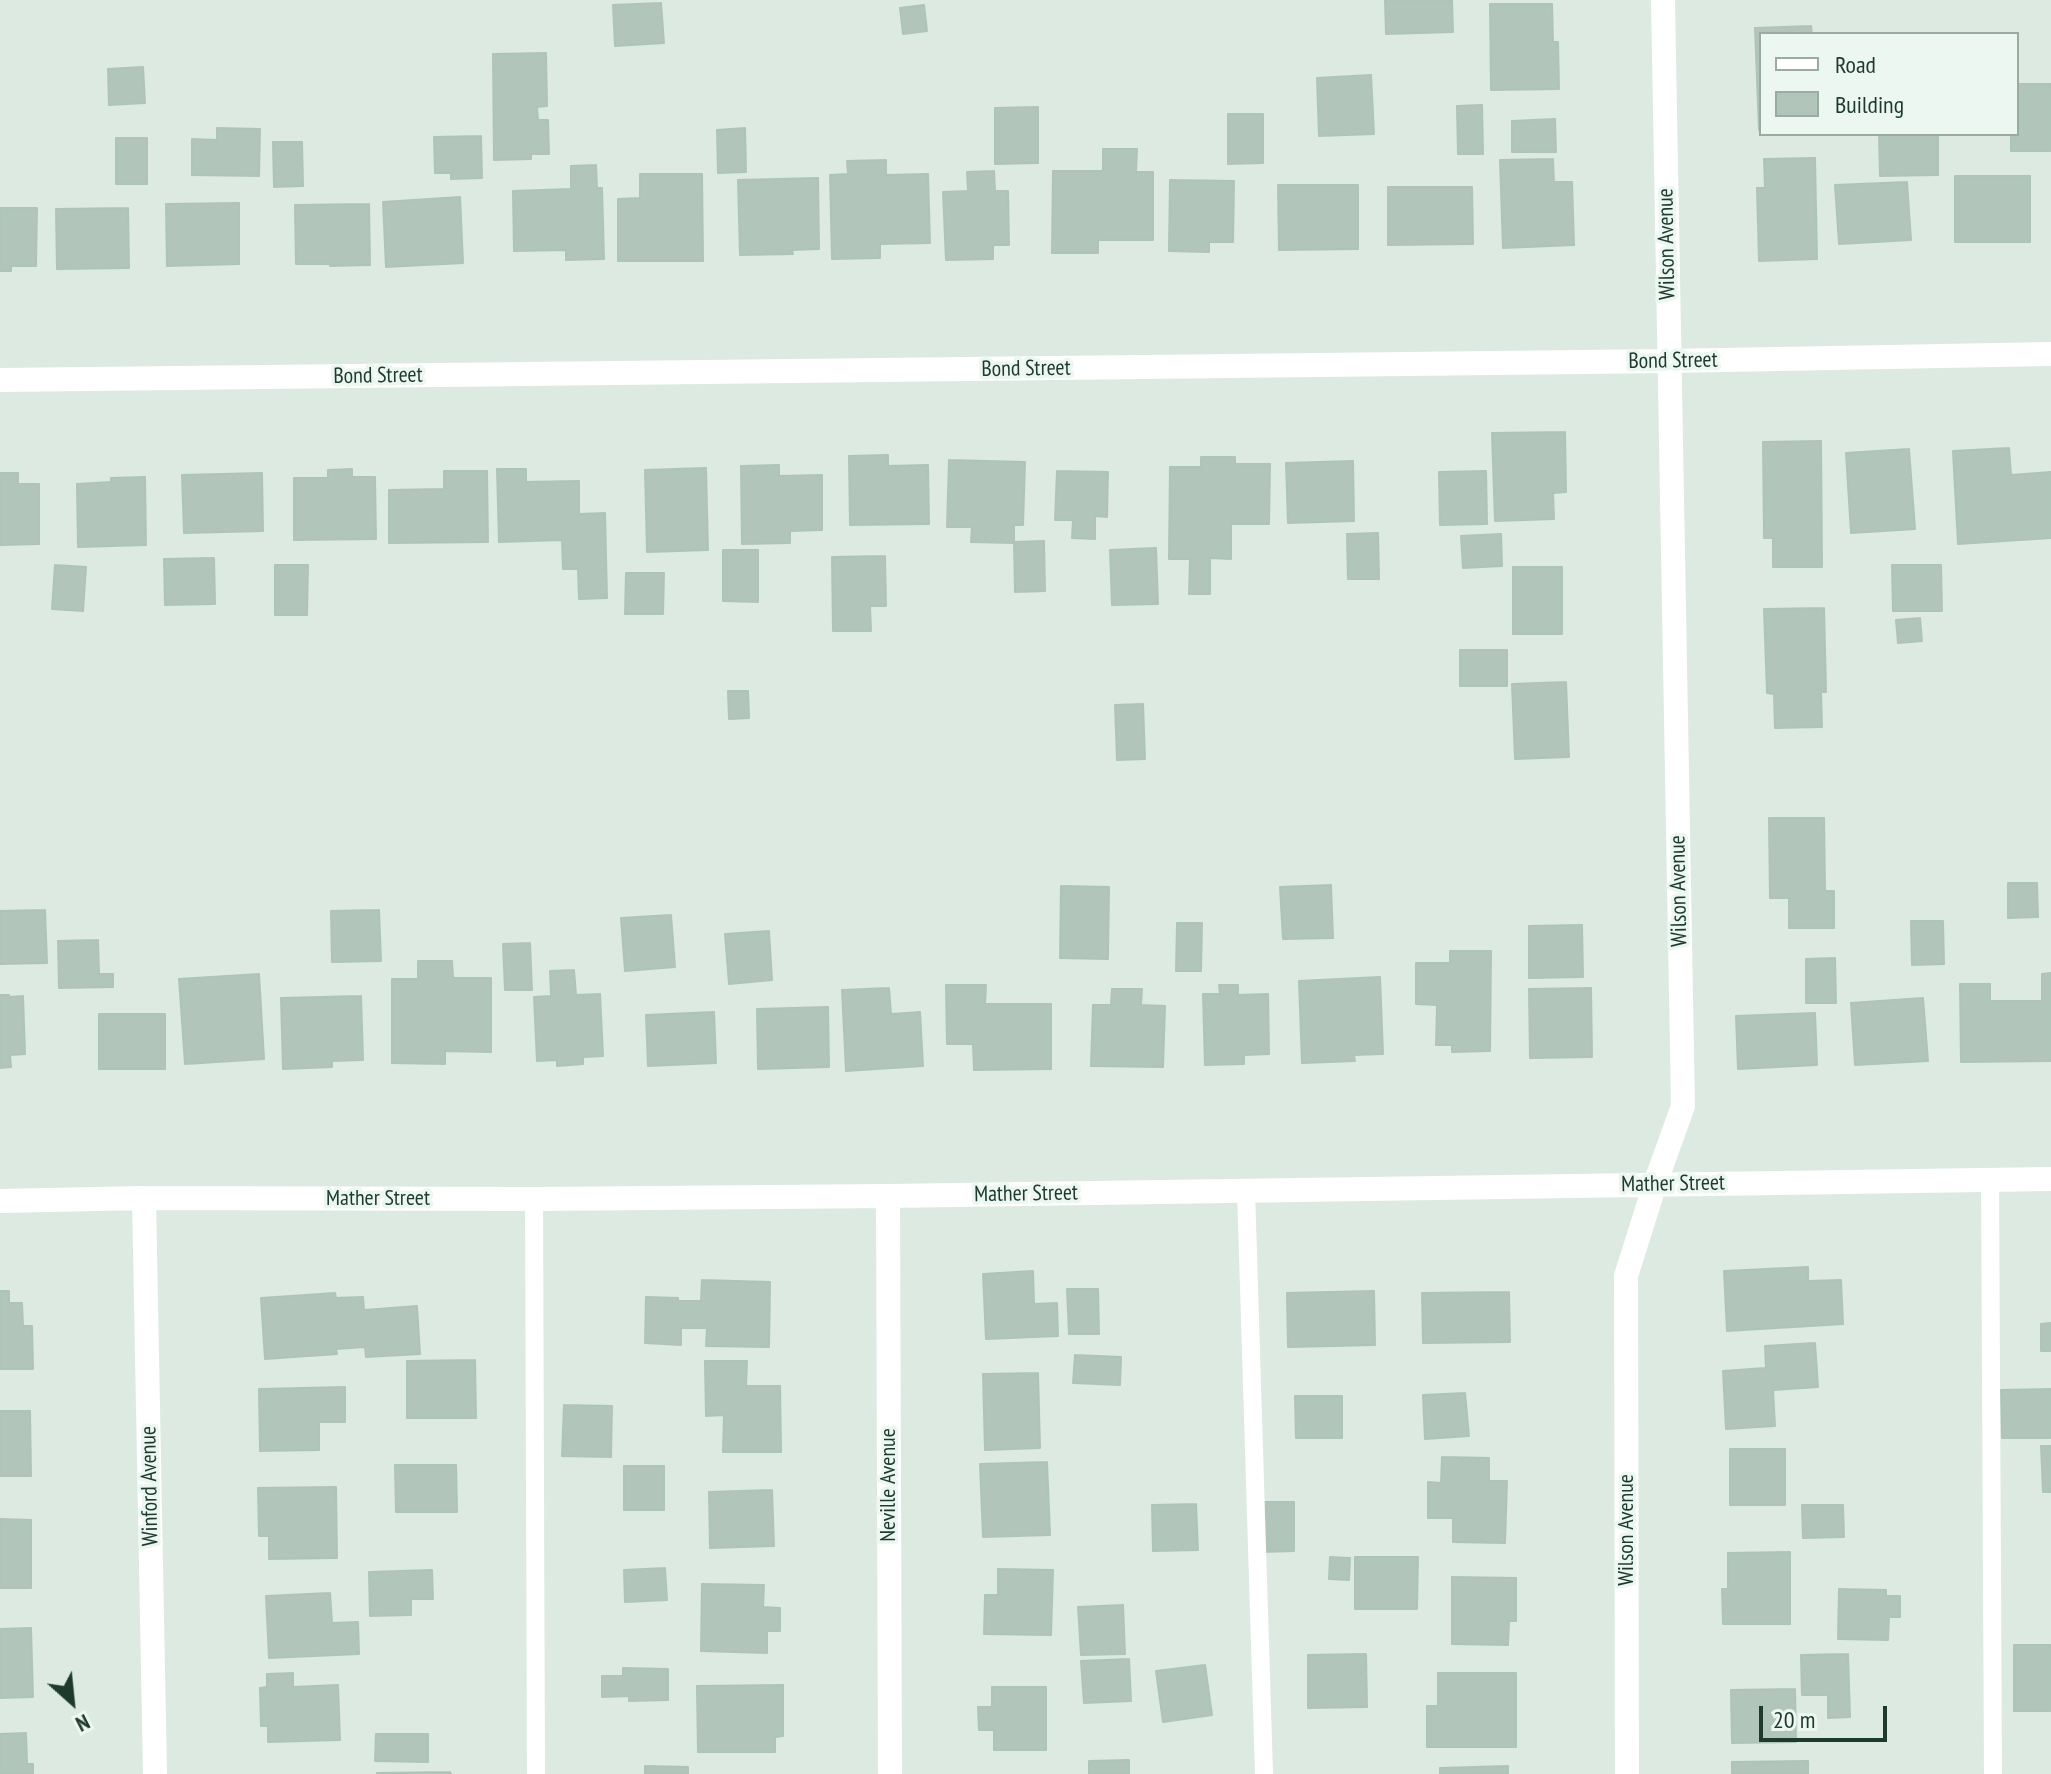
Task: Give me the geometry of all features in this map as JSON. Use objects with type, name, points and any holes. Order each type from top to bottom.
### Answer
[{"type":"street","name":"Wilson Avenue","points":[[1627,1774],[1626,1276],[1683,1106],[1663,0]]},
{"type":"street","name":"Bond Street","points":[[0,380],[2051,354]]},
{"type":"street","name":"Mather Street","points":[[0,1201],[888,1196],[2051,1179]]},
{"type":"street","name":"Neville Avenue","points":[[888,1196],[890,1774]]},
{"type":"street","name":"Winford Avenue","points":[[144,1198],[155,1774]]},
{"type":"lane","points":[[1990,1179],[1993,1774]]},
{"type":"lane","points":[[1246,1190],[1264,1774]]},
{"type":"lane","points":[[534,1199],[536,1774]]},
{"type":"building","points":[[1385,0],[1452,0],[1453,32],[1386,34]]},
{"type":"building","points":[[661,3],[664,43],[615,46],[613,5]]},
{"type":"building","points":[[1490,4],[1552,4],[1553,42],[1558,42],[1559,89],[1491,90]]},
{"type":"building","points":[[924,5],[927,31],[903,34],[900,8]]},
{"type":"building","points":[[1811,26],[1812,32],[1759,32],[1759,130],[1755,28]]},
{"type":"building","points":[[546,53],[547,106],[537,107],[538,120],[548,120],[549,154],[531,154],[531,159],[494,160],[493,54]]},
{"type":"building","points":[[143,67],[145,103],[109,105],[108,69]]},
{"type":"building","points":[[1371,75],[1374,134],[1319,136],[1317,78]]},
{"type":"building","points":[[2019,84],[2051,84],[2051,151],[2011,151],[2011,136],[2019,136]]},
{"type":"building","points":[[1482,105],[1483,154],[1458,154],[1457,106]]},
{"type":"building","points":[[1038,107],[1038,163],[995,164],[995,108]]},
{"type":"building","points":[[1228,114],[1263,114],[1263,163],[1228,164]]},
{"type":"building","points":[[1555,119],[1556,152],[1512,152],[1512,121]]},
{"type":"building","points":[[217,128],[260,129],[259,176],[192,175],[192,139],[217,140]]},
{"type":"building","points":[[745,128],[746,172],[718,173],[717,130]]},
{"type":"building","points":[[481,136],[482,178],[451,179],[451,173],[435,173],[434,137]]},
{"type":"building","points":[[1879,136],[1938,136],[1938,175],[1880,176]]},
{"type":"building","points":[[116,138],[147,138],[147,184],[116,184]]},
{"type":"building","points":[[273,142],[302,142],[303,186],[274,187]]},
{"type":"building","points":[[1103,149],[1137,149],[1136,172],[1153,172],[1153,240],[1098,240],[1098,253],[1052,253],[1053,171],[1103,171]]},
{"type":"building","points":[[1815,158],[1817,259],[1759,261],[1757,188],[1765,188],[1764,159]]},
{"type":"building","points":[[1553,159],[1554,182],[1572,182],[1574,245],[1503,248],[1500,160]]},
{"type":"building","points":[[886,160],[886,175],[928,174],[930,243],[880,244],[880,258],[832,259],[830,175],[848,174],[847,161]]},
{"type":"building","points":[[596,165],[597,188],[602,188],[604,259],[566,260],[566,250],[514,251],[513,191],[571,189],[571,166]]},
{"type":"building","points":[[994,171],[995,191],[1008,191],[1009,245],[993,245],[993,259],[946,260],[943,192],[968,191],[967,172]]},
{"type":"building","points":[[640,174],[702,174],[703,261],[618,261],[618,199],[640,198]]},
{"type":"building","points":[[1955,176],[2030,176],[2030,242],[1955,242]]},
{"type":"building","points":[[818,178],[819,249],[792,250],[793,254],[740,255],[738,180]]},
{"type":"building","points":[[1170,180],[1234,181],[1233,242],[1209,242],[1209,252],[1169,251]]},
{"type":"building","points":[[1907,182],[1911,240],[1839,244],[1835,185]]},
{"type":"building","points":[[1278,185],[1358,185],[1358,249],[1279,250]]},
{"type":"building","points":[[1388,187],[1472,187],[1473,244],[1388,245]]},
{"type":"building","points":[[460,197],[463,263],[386,267],[383,202]]},
{"type":"building","points":[[239,203],[239,264],[167,266],[166,204]]},
{"type":"building","points":[[369,204],[370,265],[296,264],[295,205]]},
{"type":"building","points":[[0,208],[37,208],[36,266],[11,266],[11,271],[0,271]]},
{"type":"building","points":[[128,208],[129,268],[57,269],[56,209]]},
{"type":"building","points":[[1565,432],[1566,492],[1553,493],[1554,519],[1495,521],[1492,433]]},
{"type":"building","points":[[1821,441],[1822,567],[1773,567],[1773,538],[1764,538],[1763,442]]},
{"type":"building","points":[[2009,448],[2011,475],[2051,472],[2051,538],[1958,544],[1953,451]]},
{"type":"building","points":[[1909,449],[1915,529],[1851,533],[1846,453]]},
{"type":"building","points":[[888,455],[888,466],[928,465],[929,524],[850,525],[849,456]]},
{"type":"building","points":[[1201,457],[1235,457],[1235,464],[1270,464],[1269,524],[1231,524],[1231,559],[1210,558],[1210,594],[1189,594],[1190,559],[1169,559],[1170,467],[1201,467]]},
{"type":"building","points":[[949,460],[1025,462],[1023,525],[1014,525],[1014,543],[971,542],[972,527],[947,527]]},
{"type":"building","points":[[1353,461],[1354,521],[1288,523],[1286,463]]},
{"type":"building","points":[[779,465],[779,476],[822,475],[822,530],[790,531],[790,543],[742,544],[741,466]]},
{"type":"building","points":[[706,468],[708,550],[647,552],[645,470]]},
{"type":"building","points":[[352,469],[352,477],[375,477],[376,539],[294,540],[294,478],[328,478],[328,470]]},
{"type":"building","points":[[497,469],[526,469],[526,482],[579,481],[579,514],[605,513],[607,598],[579,599],[578,569],[563,569],[562,540],[499,542]]},
{"type":"building","points":[[444,471],[487,471],[488,542],[389,543],[389,490],[444,489]]},
{"type":"building","points":[[1057,471],[1108,472],[1107,517],[1095,516],[1095,539],[1072,538],[1073,520],[1055,520]]},
{"type":"building","points":[[1486,471],[1487,524],[1440,525],[1439,472]]},
{"type":"building","points":[[0,473],[18,473],[18,484],[39,484],[39,544],[0,545]]},
{"type":"building","points":[[262,473],[263,531],[184,533],[182,475]]},
{"type":"building","points":[[145,477],[146,545],[78,547],[77,484],[111,482],[111,478]]},
{"type":"building","points":[[1378,533],[1379,579],[1348,579],[1347,534]]},
{"type":"building","points":[[1501,534],[1502,566],[1463,568],[1461,536]]},
{"type":"building","points":[[1044,541],[1045,591],[1015,592],[1014,542]]},
{"type":"building","points":[[1156,548],[1158,604],[1112,605],[1110,550]]},
{"type":"building","points":[[723,550],[758,550],[758,602],[723,601]]},
{"type":"building","points":[[885,556],[886,606],[870,606],[871,631],[833,631],[832,557]]},
{"type":"building","points":[[214,558],[215,604],[165,605],[164,559]]},
{"type":"building","points":[[55,565],[86,567],[83,611],[52,609]]},
{"type":"building","points":[[275,565],[308,565],[307,615],[275,615]]},
{"type":"building","points":[[1892,565],[1941,565],[1942,611],[1893,611]]},
{"type":"building","points":[[1513,567],[1562,567],[1562,634],[1513,634]]},
{"type":"building","points":[[626,573],[664,573],[663,614],[625,614]]},
{"type":"building","points":[[1824,608],[1826,692],[1821,692],[1822,727],[1775,728],[1774,694],[1767,693],[1764,609]]},
{"type":"building","points":[[1920,618],[1922,641],[1898,643],[1896,620]]},
{"type":"building","points":[[1460,650],[1507,650],[1507,686],[1460,686]]},
{"type":"building","points":[[1566,682],[1569,757],[1515,759],[1512,684]]},
{"type":"building","points":[[728,691],[748,691],[749,718],[729,719]]},
{"type":"building","points":[[1143,704],[1145,759],[1117,760],[1115,705]]},
{"type":"building","points":[[1769,818],[1824,818],[1825,891],[1834,891],[1834,928],[1789,928],[1789,898],[1770,898]]},
{"type":"building","points":[[2008,883],[2037,883],[2038,917],[2008,918]]},
{"type":"building","points":[[1331,885],[1333,938],[1283,939],[1280,887]]},
{"type":"building","points":[[1061,886],[1109,887],[1108,959],[1060,958]]},
{"type":"building","points":[[45,910],[47,963],[0,964],[0,911]]},
{"type":"building","points":[[379,910],[381,961],[332,962],[331,911]]},
{"type":"building","points":[[671,915],[675,967],[625,971],[621,918]]},
{"type":"building","points":[[1911,921],[1943,921],[1944,964],[1912,965]]},
{"type":"building","points":[[1177,923],[1202,923],[1201,971],[1176,971]]},
{"type":"building","points":[[1582,925],[1583,977],[1529,978],[1529,926]]},
{"type":"building","points":[[769,931],[772,980],[729,984],[725,934]]},
{"type":"building","points":[[98,940],[99,974],[113,974],[113,987],[59,988],[58,941]]},
{"type":"building","points":[[530,943],[532,990],[505,990],[503,944]]},
{"type":"building","points":[[1450,951],[1491,951],[1490,1051],[1452,1052],[1452,1045],[1436,1045],[1437,1005],[1416,1004],[1416,963],[1450,963]]},
{"type":"building","points":[[1835,958],[1836,1003],[1806,1003],[1806,959]]},
{"type":"building","points":[[418,961],[452,961],[453,978],[491,978],[491,1052],[445,1051],[445,1064],[392,1063],[392,979],[418,979]]},
{"type":"building","points":[[574,970],[576,995],[600,994],[603,1056],[583,1057],[583,1064],[557,1066],[557,1060],[537,1061],[534,997],[551,996],[550,971]]},
{"type":"building","points":[[2051,973],[2051,1061],[1961,1062],[1960,984],[1990,984],[1990,1001],[2042,1001],[2042,974]]},
{"type":"building","points":[[259,974],[264,1059],[185,1064],[179,979]]},
{"type":"building","points":[[1380,977],[1383,1054],[1354,1055],[1355,1061],[1302,1063],[1299,981]]},
{"type":"building","points":[[946,985],[986,985],[985,1004],[1051,1004],[1051,1069],[974,1070],[973,1044],[947,1044]]},
{"type":"building","points":[[1219,985],[1238,985],[1238,995],[1268,994],[1269,1054],[1244,1055],[1244,1064],[1205,1065],[1203,994],[1220,994]]},
{"type":"building","points":[[889,988],[891,1014],[920,1012],[923,1066],[846,1071],[842,990]]},
{"type":"building","points":[[1591,988],[1592,1057],[1530,1058],[1529,989]]},
{"type":"building","points":[[1112,989],[1142,989],[1141,1005],[1165,1006],[1163,1067],[1091,1066],[1093,1005],[1111,1005]]},
{"type":"building","points":[[0,995],[23,996],[25,1054],[10,1055],[11,1067],[0,1068]]},
{"type":"building","points":[[361,996],[363,1060],[332,1061],[332,1067],[283,1069],[281,998]]},
{"type":"building","points":[[1923,998],[1928,1061],[1855,1065],[1851,1003]]},
{"type":"building","points":[[828,1007],[829,1067],[758,1069],[757,1009]]},
{"type":"building","points":[[714,1012],[716,1063],[648,1066],[646,1015]]},
{"type":"building","points":[[1815,1013],[1817,1065],[1738,1069],[1736,1016]]},
{"type":"building","points":[[99,1014],[165,1014],[165,1069],[99,1069]]},
{"type":"building","points":[[1808,1267],[1808,1281],[1841,1280],[1843,1324],[1727,1331],[1724,1271]]},
{"type":"building","points":[[1033,1271],[1034,1304],[1057,1303],[1058,1336],[986,1339],[983,1274]]},
{"type":"building","points":[[702,1280],[770,1282],[769,1347],[706,1346],[707,1328],[681,1328],[681,1345],[645,1343],[646,1297],[701,1301]]},
{"type":"building","points":[[1067,1289],[1098,1289],[1099,1334],[1069,1334]]},
{"type":"building","points":[[0,1291],[9,1291],[9,1303],[22,1303],[23,1326],[32,1326],[33,1369],[0,1369]]},
{"type":"building","points":[[1374,1291],[1375,1345],[1288,1347],[1287,1293]]},
{"type":"building","points":[[1509,1292],[1510,1342],[1423,1343],[1422,1293]]},
{"type":"building","points":[[335,1293],[336,1298],[363,1297],[364,1310],[417,1306],[420,1354],[366,1357],[365,1347],[336,1349],[337,1354],[265,1359],[261,1298]]},
{"type":"building","points":[[2051,1323],[2051,1351],[2041,1351],[2041,1324]]},
{"type":"building","points":[[1815,1343],[1818,1387],[1773,1390],[1775,1426],[1726,1429],[1723,1371],[1766,1368],[1765,1346]]},
{"type":"building","points":[[1075,1355],[1121,1357],[1120,1385],[1073,1383]]},
{"type":"building","points":[[475,1360],[476,1418],[407,1418],[407,1361]]},
{"type":"building","points":[[705,1361],[747,1361],[746,1386],[780,1386],[781,1452],[723,1452],[724,1415],[706,1416]]},
{"type":"building","points":[[1038,1373],[1040,1448],[985,1450],[983,1374]]},
{"type":"building","points":[[345,1387],[345,1422],[319,1422],[319,1450],[260,1451],[259,1389]]},
{"type":"building","points":[[2051,1389],[2051,1438],[2002,1438],[2001,1390]]},
{"type":"building","points":[[1465,1393],[1469,1436],[1425,1439],[1423,1395]]},
{"type":"building","points":[[1295,1396],[1342,1396],[1342,1438],[1296,1438]]},
{"type":"building","points":[[564,1405],[612,1406],[611,1457],[562,1456]]},
{"type":"building","points":[[0,1411],[30,1411],[31,1476],[0,1476]]},
{"type":"building","points":[[2041,1446],[2051,1446],[2051,1492],[2043,1492]]},
{"type":"building","points":[[1730,1449],[1785,1449],[1785,1505],[1730,1505]]},
{"type":"building","points":[[1442,1457],[1489,1458],[1489,1481],[1507,1481],[1505,1543],[1453,1542],[1453,1518],[1428,1518],[1428,1482],[1441,1483]]},
{"type":"building","points":[[1047,1462],[1050,1535],[983,1537],[980,1464]]},
{"type":"building","points":[[395,1465],[456,1465],[457,1512],[396,1512]]},
{"type":"building","points":[[624,1466],[664,1466],[664,1510],[624,1510]]},
{"type":"building","points":[[336,1487],[337,1558],[269,1559],[269,1536],[259,1536],[258,1488]]},
{"type":"building","points":[[772,1490],[774,1546],[710,1548],[709,1492]]},
{"type":"building","points":[[1261,1502],[1294,1502],[1294,1551],[1261,1552]]},
{"type":"building","points":[[1196,1504],[1198,1550],[1153,1551],[1152,1505]]},
{"type":"building","points":[[1802,1505],[1843,1505],[1844,1537],[1803,1538]]},
{"type":"building","points":[[0,1519],[31,1520],[31,1588],[0,1588]]},
{"type":"building","points":[[1790,1552],[1790,1624],[1723,1624],[1722,1589],[1728,1589],[1728,1553]]},
{"type":"building","points":[[1330,1557],[1350,1558],[1349,1580],[1329,1579]]},
{"type":"building","points":[[1355,1557],[1418,1557],[1417,1609],[1355,1609]]},
{"type":"building","points":[[665,1568],[667,1600],[625,1602],[624,1570]]},
{"type":"building","points":[[998,1569],[1053,1570],[1051,1635],[984,1634],[985,1595],[998,1595]]},
{"type":"building","points":[[432,1570],[433,1599],[411,1599],[411,1615],[370,1616],[369,1572]]},
{"type":"building","points":[[1452,1577],[1516,1578],[1516,1621],[1509,1621],[1508,1645],[1452,1644]]},
{"type":"building","points":[[702,1584],[764,1585],[763,1607],[780,1608],[780,1631],[767,1631],[767,1653],[701,1651]]},
{"type":"building","points":[[1839,1589],[1886,1590],[1886,1596],[1900,1596],[1900,1617],[1889,1617],[1888,1640],[1838,1639]]},
{"type":"building","points":[[330,1593],[332,1623],[358,1622],[359,1654],[269,1658],[266,1596]]},
{"type":"building","points":[[1123,1605],[1125,1654],[1081,1655],[1078,1607]]},
{"type":"building","points":[[31,1628],[33,1697],[0,1698],[0,1629]]},
{"type":"building","points":[[2014,1645],[2051,1645],[2051,1711],[2014,1711]]},
{"type":"building","points":[[1366,1654],[1367,1707],[1308,1708],[1308,1655]]},
{"type":"building","points":[[1848,1654],[1850,1717],[1828,1718],[1828,1695],[1802,1695],[1801,1655]]},
{"type":"building","points":[[1129,1659],[1131,1701],[1084,1703],[1081,1661]]},
{"type":"building","points":[[1205,1665],[1212,1715],[1163,1722],[1156,1671]]},
{"type":"building","points":[[623,1668],[668,1669],[668,1700],[629,1701],[629,1696],[602,1697],[602,1676],[623,1676]]},
{"type":"building","points":[[293,1673],[293,1687],[338,1685],[340,1740],[268,1742],[268,1726],[261,1726],[260,1688],[267,1687],[267,1674]]},
{"type":"building","points":[[1438,1673],[1516,1673],[1516,1747],[1427,1747],[1427,1706],[1438,1706]]},
{"type":"building","points":[[783,1685],[783,1736],[775,1737],[775,1752],[698,1752],[697,1686]]},
{"type":"building","points":[[992,1687],[1046,1687],[1046,1750],[994,1750],[994,1730],[979,1730],[978,1707],[992,1707]]},
{"type":"building","points":[[1795,1689],[1796,1742],[1732,1743],[1731,1690]]},
{"type":"building","points":[[26,1733],[27,1764],[33,1764],[33,1774],[0,1774],[0,1734]]},
{"type":"building","points":[[376,1734],[428,1734],[428,1762],[375,1761]]},
{"type":"building","points":[[1129,1760],[1129,1774],[1089,1774],[1089,1761]]},
{"type":"building","points":[[1808,1761],[1808,1774],[1732,1774],[1732,1762]]},
{"type":"building","points":[[645,1766],[688,1767],[688,1774],[645,1774]]},
{"type":"building","points":[[1508,1766],[1508,1774],[1440,1774],[1440,1768]]},
{"type":"building","points":[[377,1773],[451,1774],[377,1774]]}]
